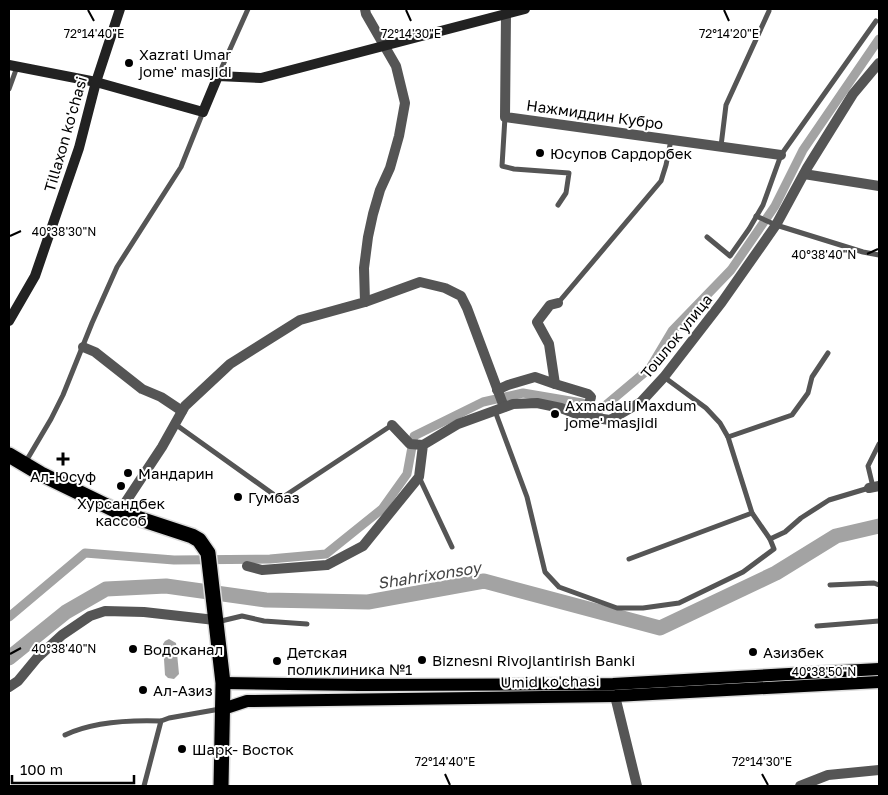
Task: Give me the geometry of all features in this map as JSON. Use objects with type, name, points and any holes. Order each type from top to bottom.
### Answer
[{"type":"highway","points":[[9,455],[119,512],[192,536],[199,540],[208,554],[223,684],[221,786]]},
{"type":"main road","name":"Umid ko'chasi","points":[[223,684],[359,686],[613,684],[879,669]]},
{"type":"main road","name":"Umid ko'chasi","points":[[223,709],[247,701],[615,696],[879,682]]},
{"type":"street","name":"Tillaxon ko'chasi","points":[[9,321],[34,276],[80,148],[96,82],[120,9]]},
{"type":"street","points":[[365,9],[366,14],[396,66],[405,103],[397,144],[390,168],[380,190],[368,237],[364,268],[365,302]]},
{"type":"street","points":[[13,66],[96,82],[203,112],[218,76],[261,78],[516,11]]},
{"type":"street","name":"Нажмиддин Кубро","points":[[516,11],[505,117],[781,155]]},
{"type":"street","name":"Тошлок улица","points":[[416,445],[458,424],[513,404],[537,404],[561,408],[588,407],[610,420],[641,402],[664,377],[722,302],[776,225],[804,174],[854,94],[879,63]]},
{"type":"street","points":[[804,174],[879,186]]},
{"type":"street","points":[[119,512],[162,448],[185,406],[230,364],[300,320],[365,302],[420,282],[445,288],[461,296],[497,391],[500,408]]},
{"type":"street","points":[[555,384],[549,344],[537,322],[550,305],[558,303]]},
{"type":"street","points":[[83,347],[95,352],[142,389],[161,396],[182,411]]},
{"type":"street","points":[[497,391],[508,385],[535,377],[588,394],[588,407]]},
{"type":"street","points":[[247,566],[262,570],[326,565],[363,546],[420,477],[416,445],[392,425]]},
{"type":"street","points":[[9,687],[18,681],[37,658],[62,635],[90,616],[105,611],[116,610],[215,621]]},
{"type":"street","points":[[615,696],[637,786]]},
{"type":"street","points":[[800,786],[828,775],[879,770]]},
{"type":"lane","points":[[218,76],[248,9]]},
{"type":"lane","points":[[720,147],[726,105],[769,11]]},
{"type":"lane","points":[[707,238],[730,256],[763,205],[781,155],[876,21]]},
{"type":"lane","points":[[9,89],[13,66]]},
{"type":"lane","points":[[24,464],[64,395],[118,267],[181,168],[203,112]]},
{"type":"lane","points":[[505,117],[502,166],[514,169],[569,173],[566,194],[558,205]]},
{"type":"lane","points":[[558,303],[661,181],[671,140]]},
{"type":"lane","points":[[757,216],[776,225],[863,252],[879,254]]},
{"type":"lane","points":[[728,437],[792,415],[808,393],[812,377],[828,353]]},
{"type":"lane","points":[[500,408],[527,497],[545,572],[559,587],[617,608],[643,608],[679,603],[744,572],[774,549],[770,538],[752,513],[728,437],[720,423],[706,408],[664,377]]},
{"type":"lane","points":[[175,424],[280,499],[392,425]]},
{"type":"lane","points":[[770,538],[785,532],[801,518],[829,500],[874,487],[868,466],[879,444]]},
{"type":"lane","points":[[420,477],[452,547]]},
{"type":"lane","points":[[629,559],[752,513]]},
{"type":"lane","points":[[830,585],[874,583],[879,585]]},
{"type":"lane","points":[[215,621],[242,616],[307,624]]},
{"type":"lane","points":[[817,626],[879,621]]},
{"type":"lane","points":[[65,735],[76,730],[134,720],[161,722],[169,718],[223,709]]},
{"type":"lane","points":[[144,786],[161,722]]},
{"type":"shaded area","points":[[169,639],[176,643],[179,674],[174,679],[168,678],[165,675],[163,644]]},
{"type":"waterway","points":[[9,617],[85,553],[174,560],[270,559],[326,554],[382,509],[407,474],[414,436],[483,402],[523,393],[582,403],[600,410],[650,368],[672,331],[731,270],[775,206],[803,150],[879,39]]},
{"type":"waterway","name":"Shahrixonsoy","points":[[9,658],[66,612],[106,589],[166,586],[266,600],[368,602],[484,581],[660,628],[776,573],[836,536],[879,526]]},
{"type":"place","name":"Xazrati Umar jome' masjidi","points":[[129,63]]},
{"type":"place","name":"Юсупов Сардорбек","points":[[540,153]]},
{"type":"place","name":"Axmadali Maxdum jome' masjidi","points":[[555,414]]},
{"type":"place","name":"Ал-Юсуф","points":[[63,459]]},
{"type":"place","name":"Мандарин","points":[[128,473]]},
{"type":"place","name":"Хурсандбек кассоб","points":[[121,486]]},
{"type":"place","name":"Гумбаз","points":[[238,497]]},
{"type":"place","name":"Водоканал","points":[[133,649]]},
{"type":"place","name":"Азизбек","points":[[753,652]]},
{"type":"place","name":"Biznesni Rivojlantirish Banki","points":[[422,660]]},
{"type":"place","name":"Детская поликлиника №1","points":[[277,661]]},
{"type":"place","name":"Ал-Азиз","points":[[143,690]]},
{"type":"place","name":"Шарк- Восток","points":[[182,749]]}]
